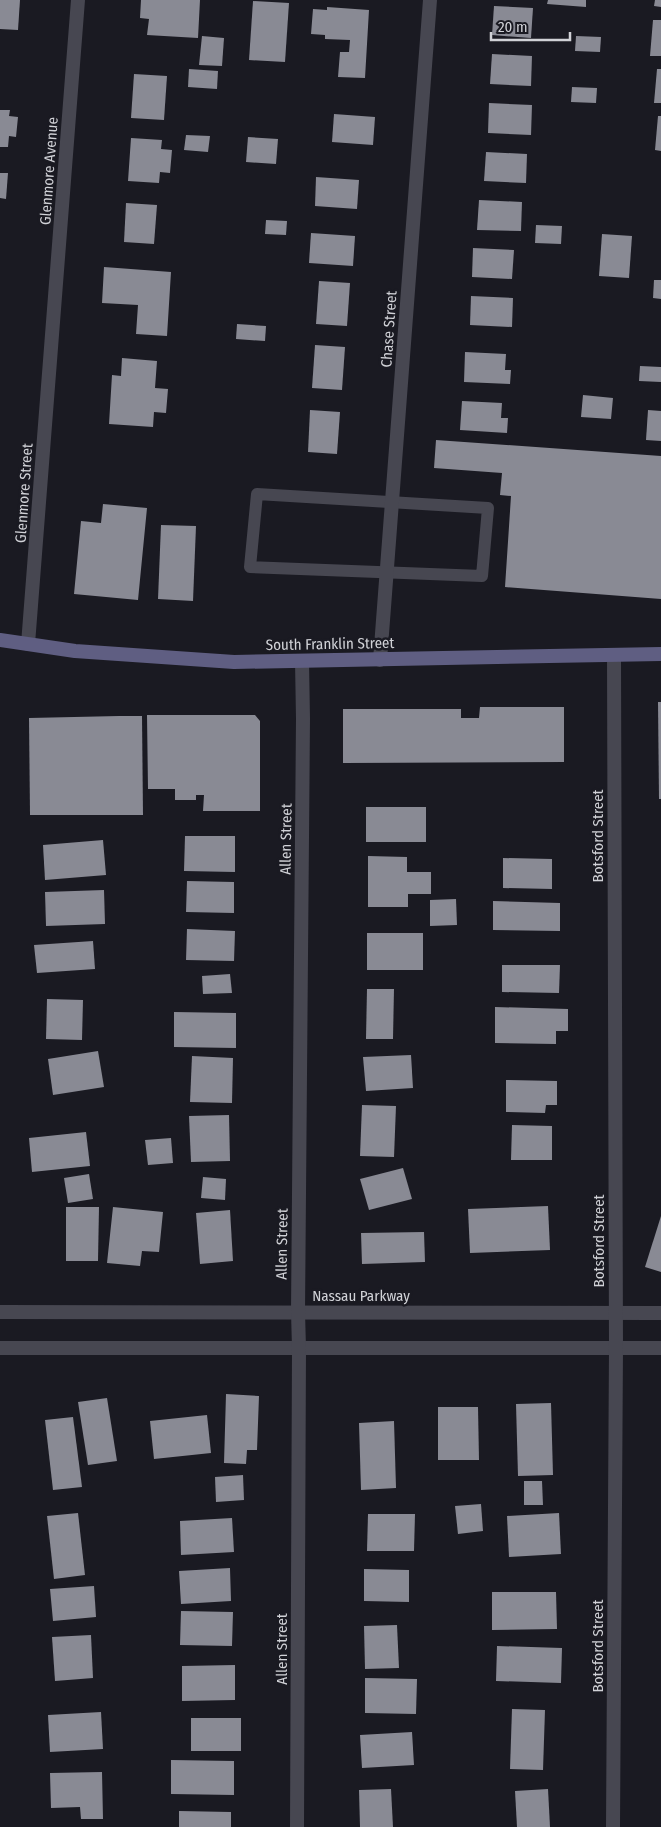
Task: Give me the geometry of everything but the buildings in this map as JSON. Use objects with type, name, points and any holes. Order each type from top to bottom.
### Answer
[{"type":"main road","name":"South Franklin Street","points":[[0,640],[75,651],[234,662],[661,654]]},
{"type":"street","name":"Glenmore Avenue","points":[[52,344],[78,0]]},
{"type":"street","name":"Chase Street","points":[[380,660],[430,0]]},
{"type":"street","name":"Glenmore Street","points":[[28,644],[52,344]]},
{"type":"street","name":"Botsford Street","points":[[613,1827],[616,1348],[614,656]]},
{"type":"street","name":"Allen Street","points":[[297,1827],[302,661]]},
{"type":"street","name":"Nassau Parkway","points":[[0,1312],[661,1313]]},
{"type":"street","points":[[0,1348],[661,1348]]},
{"type":"lane","points":[[257,494],[488,508],[482,576],[386,572],[250,567],[257,494]]}]
